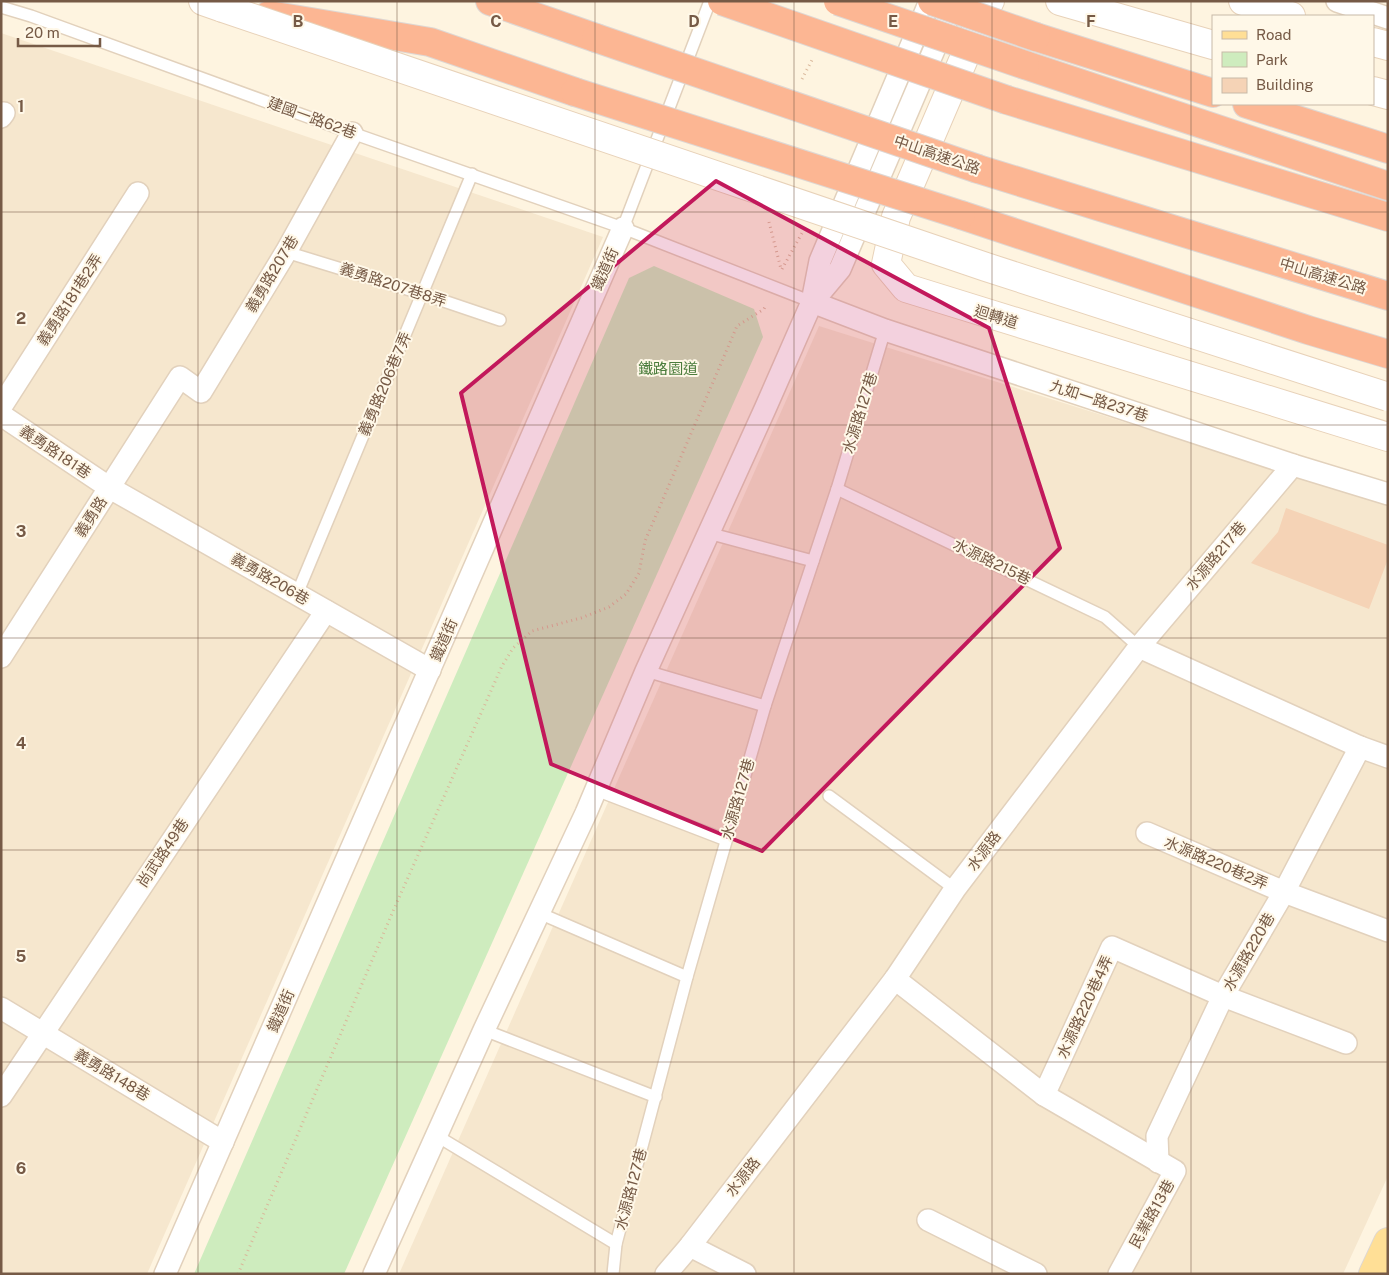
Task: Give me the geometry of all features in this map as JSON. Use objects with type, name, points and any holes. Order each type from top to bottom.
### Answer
[{"type":"highway","name":"中山高速公路","points":[[490,1],[978,169],[1388,296]]},
{"type":"highway","points":[[722,1],[1007,100],[1388,217]]},
{"type":"highway","points":[[838,1],[1388,186]]},
{"type":"highway","points":[[931,1],[1036,37],[1212,93]]},
{"type":"highway","points":[[213,5],[430,42],[575,92],[961,215],[1308,330],[1388,354]]},
{"type":"highway","points":[[1250,105],[1388,149]]},
{"type":"main road","points":[[1373,1274],[1388,1242]]},
{"type":"street","points":[[380,1272],[484,1030],[596,790],[646,670],[812,302],[820,261],[931,1]]},
{"type":"street","points":[[812,302],[840,269],[955,1]]},
{"type":"street","name":"迴轉道","points":[[990,1],[896,217],[886,264],[906,288],[1388,437]]},
{"type":"street","points":[[1060,1],[1212,45]]},
{"type":"street","points":[[1243,1],[1288,15]]},
{"type":"street","points":[[1338,1],[1388,18]]},
{"type":"street","points":[[213,5],[976,264],[1388,397]]},
{"type":"street","points":[[1374,42],[1388,46]]},
{"type":"street","points":[[1374,90],[1388,95]]},
{"type":"street","name":"義勇路207巷","points":[[180,377],[201,392],[286,252],[352,133]]},
{"type":"street","name":"義勇路181巷2弄","points":[[1,407],[138,193]]},
{"type":"street","name":"鐵道街","points":[[165,1274],[623,228]]},
{"type":"street","name":"九如一路237巷","points":[[812,302],[885,330],[1388,494]]},
{"type":"street","name":"義勇路","points":[[1,657],[180,377]]},
{"type":"street","name":"義勇路181巷","points":[[1,415],[110,488]]},
{"type":"street","name":"水源路217巷","points":[[1139,647],[1293,464]]},
{"type":"street","name":"義勇路206巷","points":[[110,488],[430,670]]},
{"type":"street","name":"尚武路49巷","points":[[1,1096],[326,611]]},
{"type":"street","points":[[1139,647],[1388,758]]},
{"type":"street","name":"水源路","points":[[666,1274],[690,1246],[896,979],[955,889],[1139,647]]},
{"type":"street","name":"水源路220巷","points":[[1158,1162],[1157,1136],[1223,996],[1284,892],[1360,747]]},
{"type":"street","name":"水源路220巷2弄","points":[[1147,833],[1284,892],[1388,931]]},
{"type":"street","name":"水源路220巷4弄","points":[[1044,1095],[1112,947],[1223,996]]},
{"type":"street","points":[[896,979],[1044,1095],[1158,1162]]},
{"type":"street","points":[[1223,996],[1346,1043]]},
{"type":"street","name":"義勇路148巷","points":[[1,1008],[223,1142]]},
{"type":"street","name":"民業路13巷","points":[[1119,1274],[1175,1171],[1158,1162]]},
{"type":"street","points":[[928,1220],[1036,1274]]},
{"type":"street","points":[[690,1246],[745,1274]]},
{"type":"lane","name":"鐵道街","points":[[623,228],[710,1]]},
{"type":"lane","name":"建國一路62巷","points":[[1,7],[31,16],[352,133],[623,228],[812,302]]},
{"type":"lane","name":"義勇路206巷7弄","points":[[296,594],[472,174]]},
{"type":"lane","name":"義勇路207巷8弄","points":[[286,252],[500,320]]},
{"type":"lane","name":"水源路127巷","points":[[613,1274],[616,1244],[687,977],[726,840],[765,706],[837,489],[885,330]]},
{"type":"lane","name":"水源路215巷","points":[[837,489],[1105,617],[1139,647]]},
{"type":"lane","points":[[708,533],[813,561]]},
{"type":"lane","points":[[646,670],[765,706]]},
{"type":"lane","points":[[596,790],[726,840]]},
{"type":"lane","points":[[829,796],[955,889]]},
{"type":"lane","points":[[539,913],[687,977]]},
{"type":"lane","points":[[484,1030],[656,1097]]},
{"type":"lane","points":[[437,1136],[616,1244]]},
{"type":"path","points":[[781,271],[802,233]]},
{"type":"path","points":[[238,1274],[394,908],[502,666],[513,648],[532,631],[581,618],[609,607],[626,594],[639,573],[645,541],[737,326],[764,309]]},
{"type":"highlighted area","points":[[716,181],[989,328],[1060,548],[762,851],[551,764],[461,393]]},
{"type":"shaded area","points":[[1,33],[603,237],[147,1274],[1,1274]]},
{"type":"shaded area","points":[[819,326],[1388,505],[1388,1176],[1343,1274],[399,1274]]},
{"type":"green space","name":"鐵路園道","points":[[654,266],[754,309],[763,337],[344,1274],[194,1274],[629,278]]},
{"type":"building","points":[[1286,508],[1388,545],[1388,559],[1369,609],[1251,563],[1278,532]]}]
